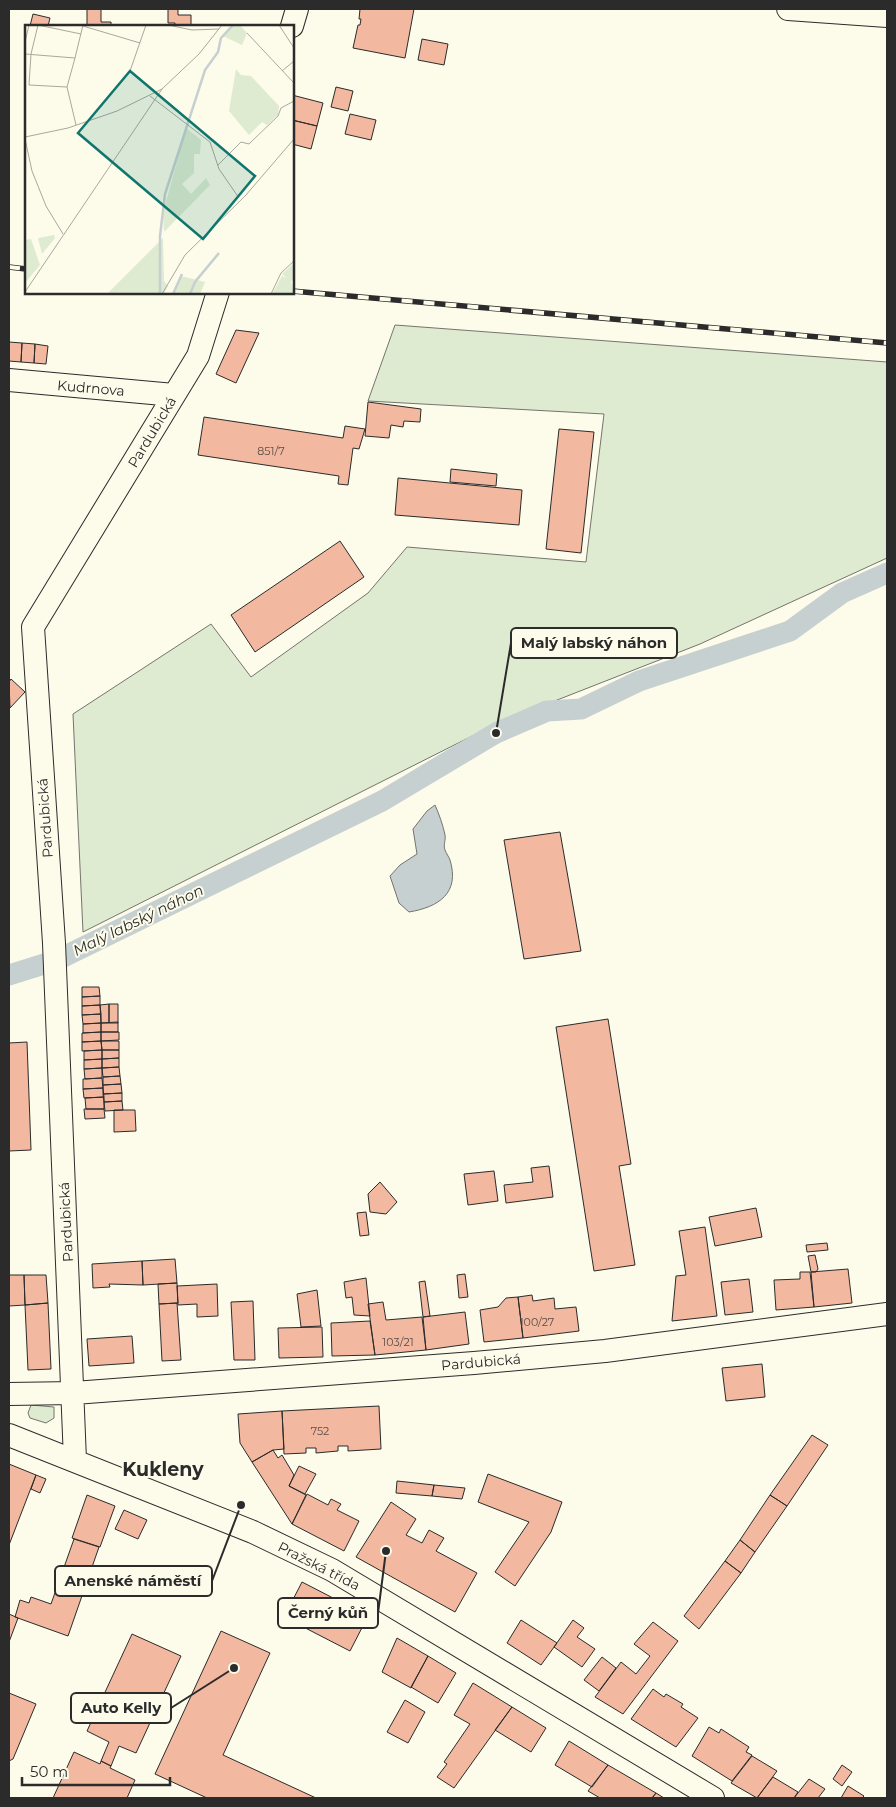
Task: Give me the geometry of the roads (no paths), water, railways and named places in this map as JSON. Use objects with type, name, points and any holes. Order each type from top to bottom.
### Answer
[{"type":"street","points":[[292,25],[297,9]]},
{"type":"street","points":[[788,9],[887,16]]},
{"type":"street","name":"Pardubická","points":[[75,1460],[74,1393],[54,943],[33,627],[198,356],[217,294]]},
{"type":"street","name":"Kudrnova","points":[[9,380],[174,395]]},
{"type":"street","name":"Pardubická","points":[[9,1394],[74,1393],[605,1351],[887,1314]]},
{"type":"street","name":"Pražská třída","points":[[9,1435],[252,1532],[332,1570],[713,1798]]},
{"type":"waterway","name":"Malý labský náhon","points":[[9,975],[57,960],[382,801],[496,733],[547,711],[581,709],[639,681],[790,631],[842,593],[887,573]]},
{"type":"railway","points":[[9,267],[25,269]]},
{"type":"railway","points":[[294,291],[887,343]]},
{"type":"place","name":"Malý labský náhon","points":[[496,733]]},
{"type":"place","name":"Anenské náměstí","points":[[241,1505]]},
{"type":"place","name":"Černý kůň","points":[[386,1551]]},
{"type":"place","name":"Auto Kelly","points":[[234,1668]]},
{"type":"district","name":"Kukleny","points":[[163,1469]]}]
